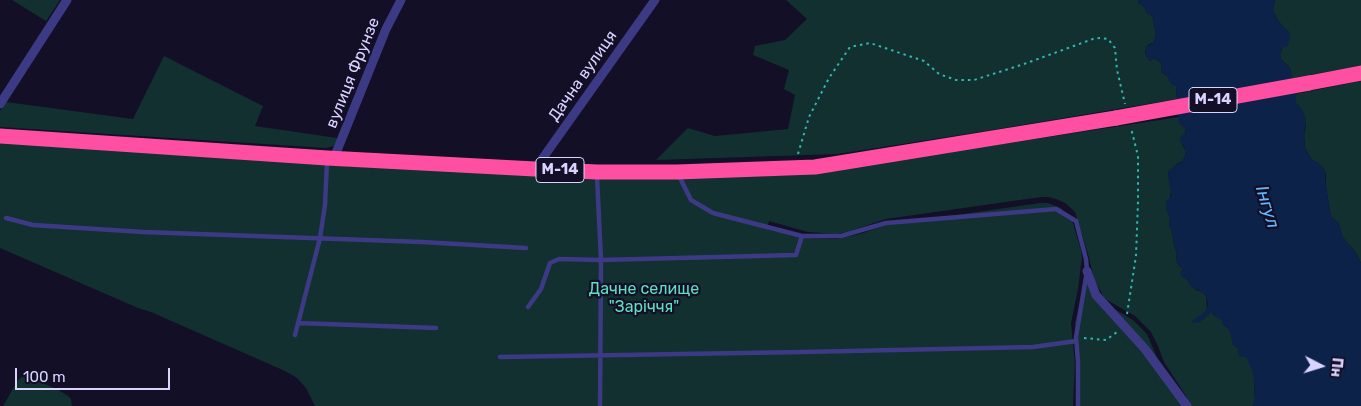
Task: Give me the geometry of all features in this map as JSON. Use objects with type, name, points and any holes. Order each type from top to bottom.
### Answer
[{"type":"highway","name":"М-14","points":[[0,136],[331,158],[597,172],[676,172],[815,167],[1116,118],[1361,72]]},
{"type":"street","points":[[0,104],[67,0]]},
{"type":"street","name":"вулиця Фрунзе","points":[[331,158],[386,29],[402,0]]},
{"type":"street","name":"Дачна вулиця","points":[[535,169],[656,0]]},
{"type":"street","points":[[1087,271],[1096,295],[1145,349],[1187,406]]},
{"type":"lane","points":[[295,336],[320,238],[331,158]]},
{"type":"lane","points":[[597,172],[601,260],[600,406]]},
{"type":"lane","points":[[676,172],[691,200],[712,213],[802,236],[841,236],[886,223],[1056,209],[1076,221],[1086,259],[1087,271],[1076,338],[1078,406]]},
{"type":"lane","points":[[6,218],[33,225],[143,232],[422,242],[526,248]]},
{"type":"lane","points":[[528,307],[541,289],[550,263],[559,259],[601,260],[796,255],[802,236]]},
{"type":"lane","points":[[298,323],[436,328]]},
{"type":"lane","points":[[500,357],[1033,347],[1076,341]]},
{"type":"green space","points":[[12,0],[60,0],[46,21]]},
{"type":"green space","points":[[786,0],[1139,0],[1138,3],[1145,7],[1146,12],[1153,18],[1156,35],[1154,42],[1148,45],[1145,51],[1146,56],[1150,61],[1154,58],[1161,63],[1161,72],[1176,86],[1177,99],[838,154],[656,160],[688,128],[715,136],[788,129],[795,95],[784,89],[789,70],[753,55],[755,46],[785,40],[807,19]]},
{"type":"green space","points":[[1275,0],[1361,0],[1361,66],[1292,78],[1290,68],[1281,59],[1280,54],[1289,32],[1279,22],[1273,11]]},
{"type":"green space","points":[[164,56],[263,106],[255,126],[337,138],[334,146],[326,148],[0,127],[0,111],[6,102],[133,119]]},
{"type":"green space","points":[[1361,81],[1361,263],[1354,250],[1342,235],[1338,222],[1331,217],[1326,175],[1324,169],[1312,160],[1305,148],[1304,135],[1306,127],[1302,110],[1296,103],[1295,94]]},
{"type":"green space","name":"Дачне селище \"Заріччя\"","points":[[1179,117],[1179,123],[1186,129],[1182,145],[1186,151],[1183,161],[1178,163],[1168,173],[1171,190],[1170,198],[1166,202],[1177,262],[1183,269],[1181,272],[1183,278],[1186,278],[1196,290],[1206,296],[1207,307],[1203,314],[1203,319],[1210,313],[1220,318],[1223,325],[1230,331],[1235,346],[1239,349],[1240,356],[1247,357],[1254,373],[1255,399],[1253,406],[1191,406],[1164,362],[1151,332],[1135,316],[1103,296],[1094,278],[1075,212],[1065,203],[1048,197],[886,219],[836,234],[808,232],[769,221],[767,228],[807,238],[837,239],[887,225],[1040,203],[1048,203],[1061,208],[1072,220],[1082,257],[1071,323],[1075,363],[1073,406],[315,406],[306,388],[297,378],[285,371],[0,248],[0,141],[338,163],[840,169]]},
{"type":"green space","points":[[1085,270],[1104,303],[1133,320],[1147,334],[1160,365],[1186,406],[1078,406],[1075,323]]},
{"type":"green space","points":[[22,377],[33,379],[57,389],[71,399],[72,406],[3,406],[18,380]]},
{"type":"water","name":"Інгул","points":[[1139,0],[1275,0],[1273,11],[1290,36],[1288,46],[1282,48],[1280,54],[1281,59],[1290,68],[1296,103],[1305,117],[1305,148],[1312,160],[1318,162],[1325,171],[1331,217],[1338,222],[1342,235],[1354,250],[1361,263],[1361,406],[1253,406],[1255,399],[1253,370],[1247,358],[1240,356],[1238,348],[1233,345],[1228,328],[1223,325],[1222,320],[1210,313],[1200,322],[1193,323],[1192,321],[1206,311],[1208,304],[1206,296],[1190,286],[1187,279],[1183,278],[1180,274],[1183,269],[1177,262],[1172,231],[1169,226],[1170,217],[1166,208],[1166,202],[1171,196],[1168,171],[1183,161],[1186,151],[1180,140],[1186,129],[1179,123],[1176,86],[1171,84],[1168,77],[1161,72],[1161,63],[1154,58],[1150,61],[1146,56],[1146,47],[1154,42],[1156,35],[1153,18],[1138,3]]}]
